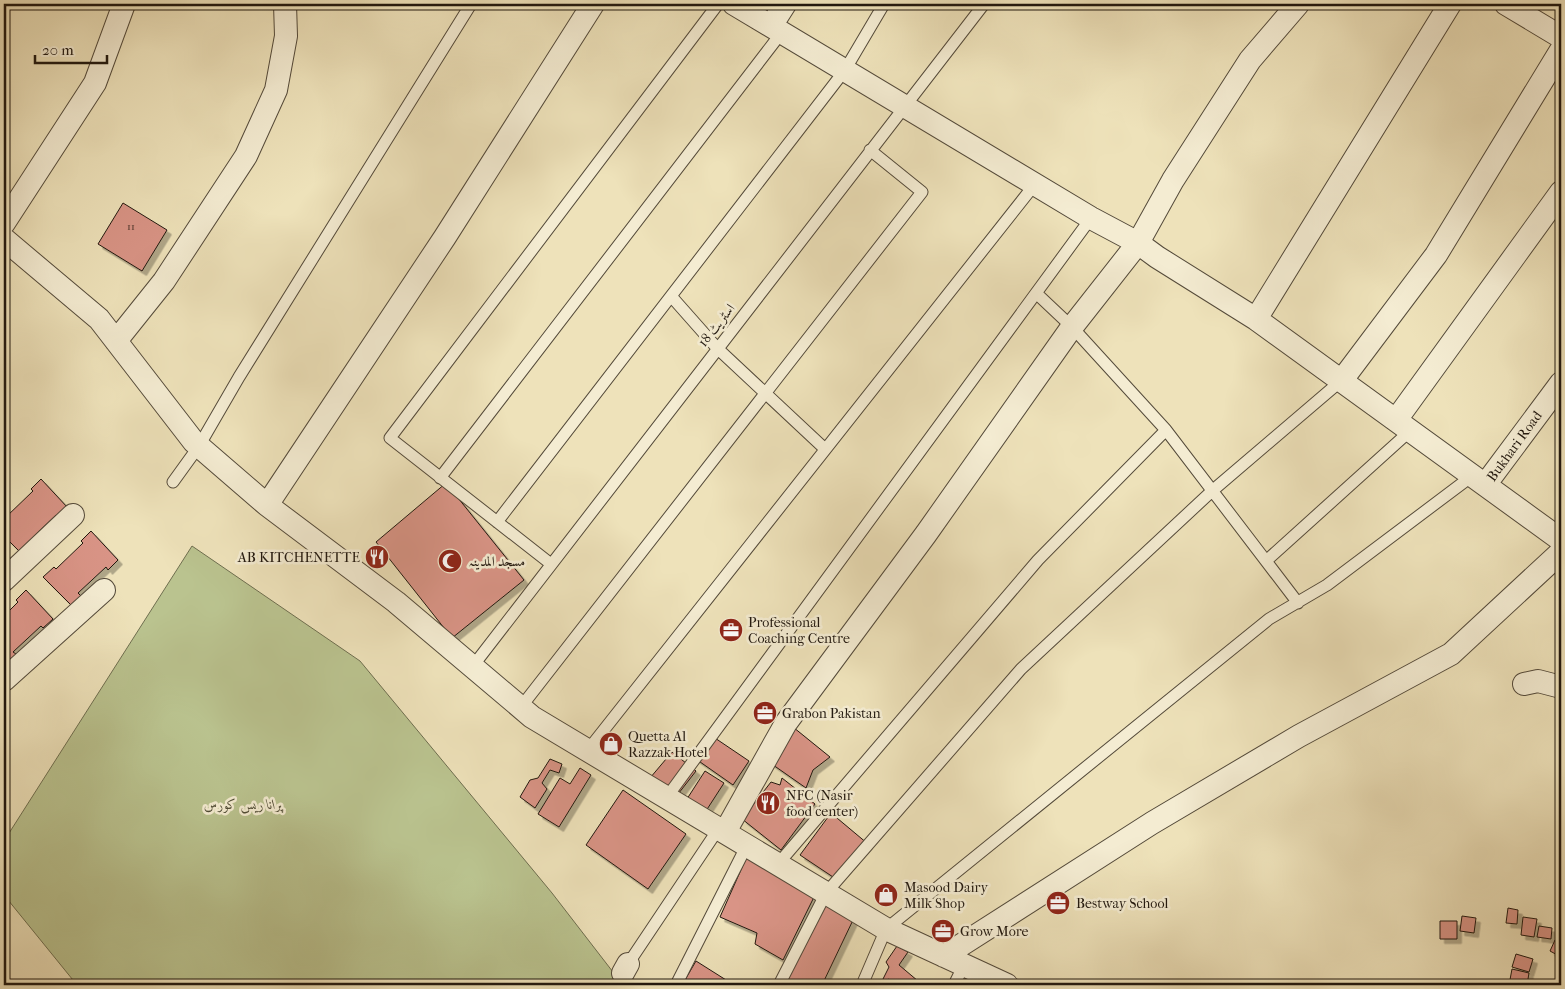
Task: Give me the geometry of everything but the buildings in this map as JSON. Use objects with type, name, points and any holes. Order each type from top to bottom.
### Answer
[{"type":"street","points":[[4,223],[96,83],[124,4]]},
{"type":"street","points":[[116,341],[164,281],[246,156],[276,90],[286,36],[286,4]]},
{"type":"street","points":[[267,505],[445,238],[593,4]]},
{"type":"street","points":[[734,4],[1091,218],[1138,243],[1157,258],[1256,319],[1561,540]]},
{"type":"street","points":[[777,29],[785,4]]},
{"type":"street","points":[[722,830],[786,723],[926,534],[1072,327],[1138,243],[1173,180],[1250,60],[1298,4]]},
{"type":"street","points":[[1256,319],[1450,4]]},
{"type":"street","points":[[1506,4],[1561,37]]},
{"type":"street","points":[[1342,380],[1436,255],[1561,50]]},
{"type":"street","points":[[1403,425],[1561,192]]},
{"type":"street","points":[[4,239],[98,319],[194,442],[267,505],[396,602],[532,716],[886,929],[1007,985]]},
{"type":"street","name":"Bukhari Road","points":[[1479,481],[1561,383]]},
{"type":"street","points":[[4,580],[73,515]]},
{"type":"street","points":[[954,960],[1152,823],[1299,736],[1451,654],[1561,552]]},
{"type":"street","points":[[4,680],[104,590]]},
{"type":"street","points":[[1524,684],[1538,681],[1561,686]]},
{"type":"lane","points":[[173,482],[199,446],[471,4]]},
{"type":"lane","points":[[551,564],[390,438],[718,4]]},
{"type":"lane","points":[[497,522],[845,70],[884,4]]},
{"type":"lane","name":"اسٹریٹ 18","points":[[472,666],[984,4]]},
{"type":"lane","points":[[440,478],[777,29]]},
{"type":"lane","points":[[521,707],[922,192],[870,150]]},
{"type":"lane","points":[[588,750],[1035,184]]},
{"type":"lane","points":[[667,797],[1091,218]]},
{"type":"lane","points":[[1036,293],[1072,327],[1166,430],[1298,602]]},
{"type":"lane","points":[[671,296],[717,348],[825,449]]},
{"type":"lane","points":[[780,985],[826,893],[1021,669],[1212,491],[1342,380]]},
{"type":"lane","points":[[1266,561],[1403,425]]},
{"type":"lane","points":[[778,864],[1038,560],[1166,430]]},
{"type":"lane","points":[[862,985],[886,929],[1269,619],[1327,586],[1479,481]]},
{"type":"lane","points":[[626,968],[722,830]]},
{"type":"lane","points":[[676,985],[747,845]]},
{"type":"lane","points":[[954,960],[954,985]]},
{"type":"green space","name":"پرانا ریس کورس","points":[[192,546],[360,661],[552,893],[623,985],[77,985],[4,895],[4,841]]},
{"type":"place","name":"AB KITCHENETTE","points":[[377,557]]},
{"type":"place","name":"مسجد المدینہ","points":[[450,561]]},
{"type":"place","name":"Professional Coaching Centre","points":[[731,630]]},
{"type":"place","name":"Grabon Pakistan","points":[[765,713]]},
{"type":"place","name":"Quetta Al Razzak Hotel","points":[[611,744]]},
{"type":"place","name":"NFC (Nasir food center)","points":[[768,803]]},
{"type":"place","name":"Masood Dairy Milk Shop","points":[[886,895]]},
{"type":"place","name":"Bestway School","points":[[1058,903]]},
{"type":"place","name":"Grow More","points":[[943,931]]}]
